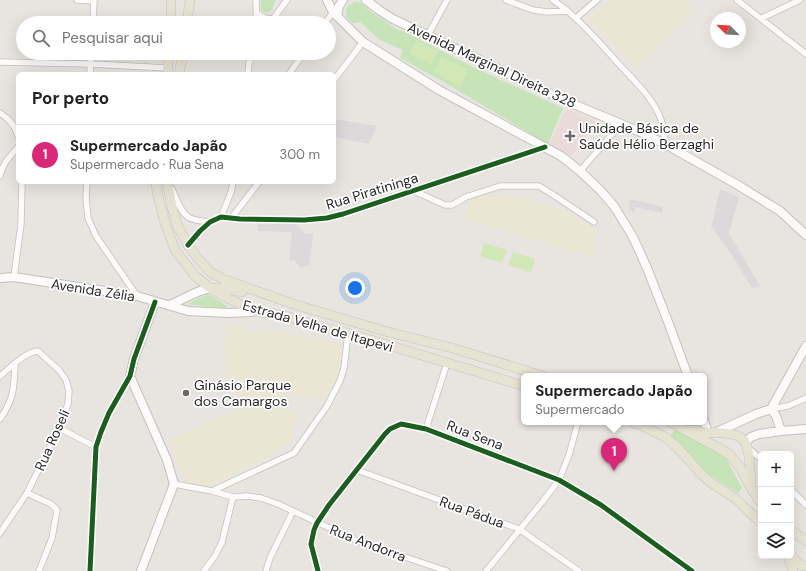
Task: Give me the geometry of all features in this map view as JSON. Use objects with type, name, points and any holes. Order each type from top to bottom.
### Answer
[{"type":"main road","points":[[170,0],[171,16]]},
{"type":"main road","points":[[188,16],[190,0]]},
{"type":"main road","points":[[327,0],[335,14],[363,42],[439,90],[561,156],[600,190],[614,206],[633,237],[647,268],[687,373]]},
{"type":"main road","points":[[335,14],[343,0]]},
{"type":"main road","name":"Avenida Marginal Direita 328","points":[[366,0],[393,19],[566,100],[665,144],[780,211],[806,235]]},
{"type":"main road","points":[[167,71],[168,60]]},
{"type":"main road","points":[[180,72],[182,60]]},
{"type":"main road","name":"Estrada Velha de Itapevi","points":[[156,184],[164,220],[175,250],[195,276],[223,296],[257,311],[286,316],[314,325],[348,333],[521,385]]},
{"type":"main road","name":"Estrada Velha de Itapevi","points":[[168,184],[172,207],[178,227],[188,245],[210,272],[223,279],[294,304],[388,332],[445,346],[532,373]]},
{"type":"main road","name":"Avenida Zélia","points":[[0,278],[14,277],[137,296],[188,311],[229,313],[257,311]]},
{"type":"main road","points":[[169,305],[201,290],[210,288],[233,289],[282,305],[288,306],[294,304]]},
{"type":"main road","points":[[142,571],[174,484],[167,460],[130,376],[134,359],[155,302]]},
{"type":"main road","points":[[712,432],[771,408],[806,346]]},
{"type":"main road","points":[[771,408],[776,416],[781,431]]},
{"type":"main road","points":[[641,425],[665,437],[678,448],[701,474],[710,482],[736,499],[758,520]]},
{"type":"main road","points":[[676,425],[729,454],[740,467],[758,498]]},
{"type":"main road","points":[[707,425],[712,432]]},
{"type":"main road","points":[[684,429],[738,436],[742,438],[746,445],[749,458],[751,488]]},
{"type":"main road","points":[[746,445],[751,437],[759,434],[806,429]]},
{"type":"main road","points":[[794,532],[806,541]]},
{"type":"main road","points":[[790,559],[792,571]]},
{"type":"main road","points":[[793,559],[799,565],[806,566]]},
{"type":"street","points":[[78,0],[94,0],[93,16]]},
{"type":"street","points":[[256,0],[256,16]]},
{"type":"street","points":[[428,35],[447,0]]},
{"type":"street","points":[[506,0],[533,10],[547,12],[567,11]]},
{"type":"street","points":[[553,0],[559,2],[576,18],[644,92],[660,116],[664,126],[665,144]]},
{"type":"street","points":[[576,18],[597,0]]},
{"type":"street","points":[[737,0],[762,18],[806,54]]},
{"type":"street","points":[[762,18],[800,0]]},
{"type":"street","points":[[274,16],[285,1]]},
{"type":"street","points":[[256,13],[261,16]]},
{"type":"street","points":[[336,77],[363,42]]},
{"type":"street","points":[[90,72],[91,60]]},
{"type":"street","points":[[248,72],[250,60]]},
{"type":"street","points":[[290,72],[299,60]]},
{"type":"street","points":[[0,62],[91,64],[167,71]]},
{"type":"street","points":[[0,113],[16,128]]},
{"type":"street","points":[[580,171],[621,124]]},
{"type":"street","name":"Rua Piratininga","points":[[188,245],[210,222],[221,217],[240,219],[304,220],[327,218],[414,191],[545,147]]},
{"type":"street","points":[[0,176],[1,169],[5,161],[16,149]]},
{"type":"street","points":[[14,277],[21,224],[22,184]]},
{"type":"street","points":[[87,184],[86,198],[88,218],[96,236],[137,296]]},
{"type":"street","points":[[169,184],[182,209],[188,217],[198,221],[210,222]]},
{"type":"street","points":[[221,217],[233,184]]},
{"type":"street","points":[[232,217],[257,184]]},
{"type":"street","points":[[414,191],[445,205],[452,204],[466,197],[500,186],[539,186],[594,222]]},
{"type":"street","points":[[212,491],[294,454],[327,406],[340,382],[344,368],[348,333]]},
{"type":"street","name":"Rua Roseli","points":[[0,533],[27,493],[59,428],[68,404],[69,391],[66,380],[59,370],[38,352],[32,352],[26,355],[15,364]]},
{"type":"street","points":[[426,429],[447,363]]},
{"type":"street","points":[[0,376],[15,364]]},
{"type":"street","points":[[0,419],[12,398],[15,364]]},
{"type":"street","points":[[90,571],[96,447],[109,413],[130,376]]},
{"type":"street","points":[[771,408],[788,406],[806,398]]},
{"type":"street","name":"Rua Sena","points":[[318,571],[311,544],[317,523],[329,505],[385,434],[390,429],[401,424],[426,429],[558,480],[601,505],[692,571]]},
{"type":"street","points":[[486,571],[558,480],[569,455],[577,425]]},
{"type":"street","points":[[59,428],[96,447]]},
{"type":"street","points":[[746,445],[758,456]]},
{"type":"street","name":"Rua Pádua","points":[[357,470],[520,529],[579,571]]},
{"type":"street","name":"Rua Andorra","points":[[174,484],[212,491],[233,497],[247,496],[262,498],[360,542],[447,571]]},
{"type":"street","points":[[27,493],[50,504],[57,510],[52,538],[39,571]]},
{"type":"street","points":[[794,493],[806,505]]},
{"type":"street","points":[[204,571],[215,556],[222,542],[233,497]]},
{"type":"street","points":[[266,571],[270,558],[293,511]]},
{"type":"shaded area","points":[[610,0],[686,0],[696,11],[636,68],[587,18]]},
{"type":"shaded area","name":"Unidade Básica de Saúde Hélio Berzaghi","points":[[567,109],[596,122],[571,156],[549,145]]},
{"type":"shaded area","points":[[336,119],[377,126],[369,144],[336,137]]},
{"type":"shaded area","points":[[720,189],[739,197],[729,233],[760,286],[752,288],[733,257],[711,226]]},
{"type":"shaded area","points":[[490,194],[533,200],[560,210],[590,225],[596,230],[595,258],[464,219],[471,198]]},
{"type":"shaded area","points":[[630,199],[663,207],[662,213],[635,207],[634,213],[629,209]]},
{"type":"shaded area","points":[[258,222],[295,223],[306,234],[312,234],[309,265],[301,268],[295,261],[289,260],[292,232],[258,231]]},
{"type":"shaded area","points":[[227,324],[255,331],[257,328],[342,344],[340,372],[323,401],[283,393],[279,404],[236,397],[226,384],[225,338]]},
{"type":"shaded area","points":[[254,402],[279,407],[297,413],[290,443],[211,486],[204,487],[185,482],[168,439]]},
{"type":"green space","points":[[261,0],[275,0],[274,6],[269,12],[261,9]]},
{"type":"green space","points":[[354,2],[363,4],[366,8],[398,30],[403,31],[475,68],[563,108],[548,144],[442,81],[400,58],[403,50],[380,40],[360,22],[353,23],[347,17],[347,7]]},
{"type":"green space","points":[[416,40],[438,51],[431,65],[409,53]]},
{"type":"green space","points":[[441,57],[468,70],[460,87],[434,72]]},
{"type":"green space","points":[[484,243],[507,250],[502,263],[480,256]]},
{"type":"green space","points":[[513,252],[535,259],[531,272],[508,265]]},
{"type":"green space","points":[[208,294],[227,306],[226,309],[187,304]]},
{"type":"green space","points":[[675,430],[725,456],[742,488],[738,493],[708,474],[669,436]]},
{"type":"cycle path","points":[[188,245],[210,222],[221,217],[240,219],[304,220],[327,218],[545,147]]},
{"type":"cycle path","points":[[90,571],[96,447],[109,413],[130,376],[134,359],[155,302]]},
{"type":"cycle path","points":[[318,571],[311,544],[317,523],[329,505],[385,434],[390,429],[401,424],[426,429],[559,480],[601,505],[692,571]]},
{"type":"place","name":"Unidade Básica de Saúde Hélio Berzaghi","points":[[570,136]]},
{"type":"place","name":"Ginásio Parque dos Camargos","points":[[186,393]]},
{"type":"place","name":"Supermercado Japão","points":[[614,471]]}]
